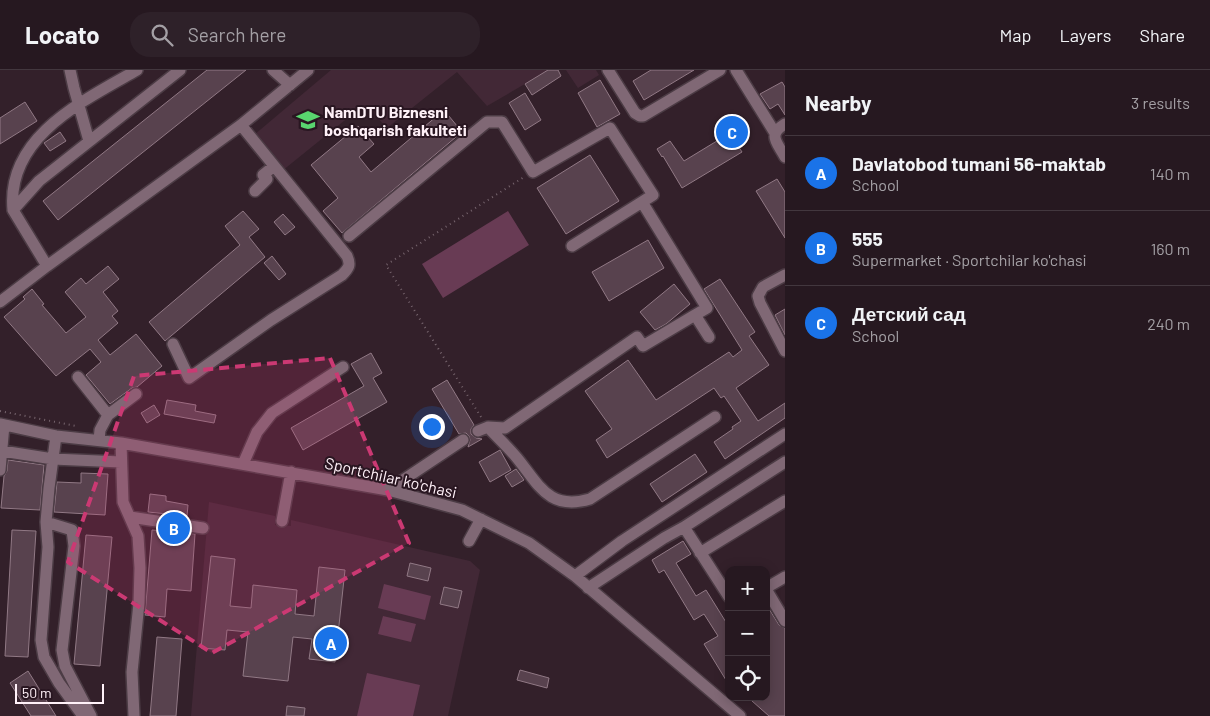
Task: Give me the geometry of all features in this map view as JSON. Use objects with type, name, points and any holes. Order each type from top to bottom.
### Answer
[{"type":"street","points":[[70,70],[89,141]]},
{"type":"street","points":[[47,266],[13,210],[11,195],[23,156],[42,131],[80,104],[137,70]]},
{"type":"street","points":[[13,210],[39,181],[180,70]]},
{"type":"street","points":[[273,70],[290,85]]},
{"type":"street","points":[[0,302],[241,125],[308,70]]},
{"type":"street","points":[[608,70],[635,113],[643,116],[720,70]]},
{"type":"street","points":[[736,70],[775,133]]},
{"type":"street","points":[[349,236],[487,122],[502,122],[533,172],[610,128],[653,195],[572,246]]},
{"type":"street","points":[[785,124],[778,128],[774,138],[785,157]]},
{"type":"street","points":[[173,344],[189,378],[271,320],[342,275],[349,267],[350,262],[347,256],[241,125]]},
{"type":"street","points":[[255,191],[265,183],[266,179],[263,175],[274,166]]},
{"type":"street","points":[[483,429],[505,428],[637,337],[643,346],[708,308],[642,202]]},
{"type":"street","points":[[785,275],[763,287],[758,296],[785,350]]},
{"type":"street","points":[[695,315],[709,337]]},
{"type":"street","points":[[244,459],[257,432],[272,413],[343,367]]},
{"type":"street","points":[[78,378],[108,415]]},
{"type":"street","points":[[100,435],[108,415],[136,394]]},
{"type":"street","points":[[483,429],[516,458],[546,494],[562,501],[576,503],[590,499],[715,417]]},
{"type":"street","points":[[0,470],[2,425]]},
{"type":"street","name":"Sportchilar ko'chasi","points":[[2,425],[56,436],[100,435],[121,443],[244,459],[291,472],[388,490],[462,510],[529,543],[575,576],[740,716]]},
{"type":"street","points":[[575,576],[622,540],[785,434]]},
{"type":"street","points":[[56,436],[46,522],[48,547],[41,640],[44,657],[83,716]]},
{"type":"street","points":[[388,490],[463,440]]},
{"type":"street","points":[[121,443],[123,502],[138,536],[140,568],[132,672],[134,716]]},
{"type":"street","points":[[2,451],[53,459],[121,462]]},
{"type":"street","points":[[588,588],[785,462]]},
{"type":"street","points":[[282,521],[291,472]]},
{"type":"street","points":[[700,553],[785,501]]},
{"type":"street","points":[[130,516],[203,528]]},
{"type":"street","points":[[469,541],[481,519]]},
{"type":"street","points":[[46,522],[72,530],[74,546],[62,650],[65,666],[91,716]]},
{"type":"street","points":[[684,527],[725,591]]},
{"type":"street","points":[[770,586],[785,577]]},
{"type":"street","points":[[770,596],[785,621]]},
{"type":"path","points":[[483,429],[386,265],[533,172]]},
{"type":"path","points":[[0,411],[100,435]]},
{"type":"highlighted area","points":[[330,358],[409,543],[212,653],[68,562],[134,376]]},
{"type":"shaded area","name":"NamDTU Biznesni boshqarish fakulteti","points":[[331,70],[549,70],[487,106],[457,72],[387,128],[371,111],[355,112],[282,171],[254,135]]},
{"type":"shaded area","points":[[566,70],[596,70],[599,75],[578,88]]},
{"type":"shaded area","points":[[508,211],[529,245],[443,298],[422,264]]},
{"type":"shaded area","points":[[209,502],[275,516],[275,525],[291,526],[291,520],[470,561],[480,570],[448,716],[191,716]]},
{"type":"shaded area","points":[[384,584],[431,596],[425,620],[378,608]]},
{"type":"shaded area","points":[[383,616],[416,624],[411,642],[378,634]]},
{"type":"shaded area","points":[[367,673],[420,685],[413,716],[357,716]]},
{"type":"building","points":[[207,70],[246,70],[58,220],[43,201]]},
{"type":"building","points":[[548,70],[558,70],[561,76],[532,95],[525,84]]},
{"type":"building","points":[[651,70],[694,70],[644,100],[633,81]]},
{"type":"building","points":[[600,80],[620,114],[597,127],[578,93]]},
{"type":"building","points":[[782,82],[785,87],[785,115],[778,104],[770,109],[760,94]]},
{"type":"building","points":[[525,93],[541,120],[525,130],[509,103]]},
{"type":"building","points":[[25,102],[37,121],[0,144],[0,118]]},
{"type":"building","points":[[444,110],[462,132],[342,233],[323,211],[338,198],[311,165],[358,126],[374,144],[359,157],[371,172]]},
{"type":"building","points":[[60,132],[66,141],[50,151],[44,143]]},
{"type":"building","points":[[730,133],[742,152],[682,188],[657,149],[670,141],[684,161]]},
{"type":"building","points":[[590,155],[619,201],[566,234],[537,188]]},
{"type":"building","points":[[777,179],[785,192],[785,238],[756,191]]},
{"type":"building","points":[[243,211],[259,229],[249,237],[265,257],[165,341],[149,322],[240,245],[225,226]]},
{"type":"building","points":[[283,214],[295,227],[285,235],[274,222]]},
{"type":"building","points":[[648,240],[664,268],[609,301],[592,272]]},
{"type":"building","points":[[272,256],[286,274],[279,280],[264,263]]},
{"type":"building","points":[[108,266],[119,279],[103,292],[118,311],[112,316],[118,323],[98,340],[110,355],[136,334],[162,366],[137,387],[132,388],[110,404],[86,375],[101,362],[90,349],[56,376],[4,317],[25,299],[23,297],[32,289],[44,304],[42,305],[66,333],[86,317],[65,292],[81,278],[86,284]]},
{"type":"building","points":[[720,279],[755,332],[749,336],[769,365],[736,388],[758,421],[785,403],[785,418],[725,459],[714,442],[741,421],[724,396],[721,398],[714,388],[607,458],[596,440],[612,429],[585,391],[628,360],[656,400],[729,352],[733,357],[742,350],[704,289]]},
{"type":"building","points":[[674,284],[690,304],[666,324],[655,330],[640,312]]},
{"type":"building","points":[[785,309],[785,335],[775,315]]},
{"type":"building","points":[[371,353],[382,373],[373,378],[387,402],[303,450],[291,428],[364,386],[351,364]]},
{"type":"building","points":[[447,380],[474,425],[471,429],[471,434],[476,438],[482,439],[468,447],[469,436],[466,433],[459,434],[432,389]]},
{"type":"building","points":[[167,400],[196,405],[195,411],[216,415],[214,423],[164,414]]},
{"type":"building","points":[[154,405],[160,415],[147,423],[141,413]]},
{"type":"building","points":[[500,450],[511,470],[490,482],[479,462]]},
{"type":"building","points":[[695,454],[707,472],[662,502],[650,484]]},
{"type":"building","points":[[8,460],[44,465],[40,510],[1,508],[4,476],[7,471]]},
{"type":"building","points":[[516,469],[524,480],[512,487],[505,476]]},
{"type":"building","points":[[81,473],[108,474],[105,515],[54,512],[57,482],[81,483]]},
{"type":"building","points":[[150,494],[166,496],[166,501],[188,505],[187,516],[148,512]]},
{"type":"building","points":[[12,530],[36,531],[28,657],[5,656]]},
{"type":"building","points":[[152,530],[195,534],[191,591],[167,589],[165,617],[145,615]]},
{"type":"building","points":[[86,535],[112,537],[100,666],[74,664]]},
{"type":"building","points":[[683,541],[691,554],[676,563],[696,596],[706,590],[725,621],[725,678],[704,644],[718,636],[704,614],[694,620],[664,570],[659,573],[652,560]]},
{"type":"building","points":[[211,556],[235,559],[230,606],[251,608],[253,585],[297,590],[295,614],[314,616],[319,567],[345,570],[335,662],[309,659],[312,639],[293,637],[288,681],[243,676],[248,632],[227,630],[225,650],[201,648]]},
{"type":"building","points":[[410,563],[431,568],[428,581],[407,576]]},
{"type":"building","points":[[444,587],[462,591],[458,608],[440,604]]},
{"type":"building","points":[[770,610],[779,625],[785,628],[785,716],[769,716],[752,701],[770,701]]},
{"type":"building","points":[[157,637],[182,639],[176,716],[150,716]]},
{"type":"building","points":[[520,670],[549,678],[547,688],[517,680]]},
{"type":"building","points":[[28,671],[56,716],[31,716],[10,683]]},
{"type":"building","points":[[287,706],[305,708],[304,716],[286,716]]},
{"type":"place","name":"NamDTU Biznesni boshqarish fakulteti","points":[[308,120]]},
{"type":"place","name":"Детский сад","points":[[732,132]]},
{"type":"place","name":"555","points":[[174,528]]},
{"type":"place","name":"Davlatobod tumani 56-maktab","points":[[331,643]]}]
